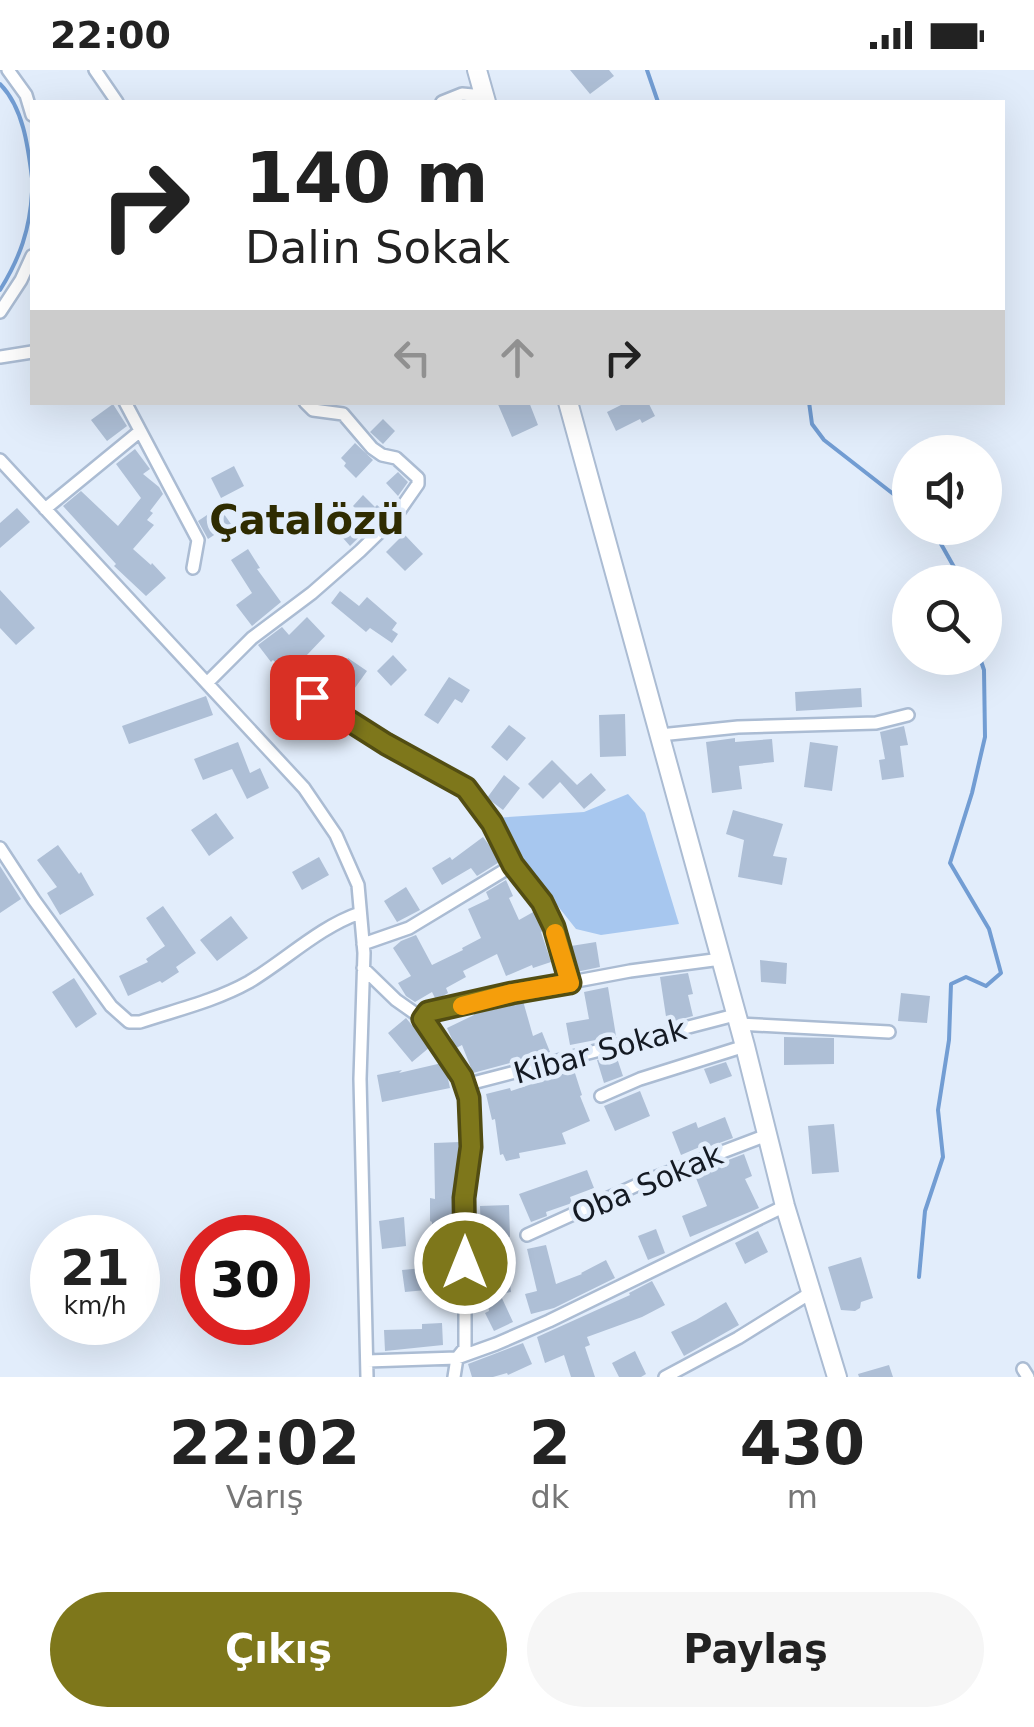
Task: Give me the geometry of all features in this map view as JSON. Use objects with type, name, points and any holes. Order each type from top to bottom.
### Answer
[{"type":"main road","points":[[477,70],[485,99]]},
{"type":"main road","points":[[569,405],[745,1046],[785,1206],[837,1377]]},
{"type":"street","points":[[8,70],[26,95],[30,108]]},
{"type":"street","points":[[95,70],[116,100]]},
{"type":"street","points":[[447,100],[462,94],[485,99]]},
{"type":"street","points":[[0,312],[30,261]]},
{"type":"street","points":[[0,356],[30,352]]},
{"type":"street","points":[[126,405],[198,540],[193,568]]},
{"type":"street","points":[[207,684],[252,638],[360,551],[395,516],[418,484],[418,478],[396,458],[372,448],[343,414],[313,410],[309,405]]},
{"type":"street","points":[[45,509],[140,432]]},
{"type":"street","points":[[0,460],[304,788],[336,836],[358,885],[363,944],[360,1079],[367,1377]]},
{"type":"street","points":[[312,697],[466,788],[492,823],[513,865],[542,902],[554,927],[570,983]]},
{"type":"street","points":[[660,735],[738,727],[876,723],[908,714]]},
{"type":"street","points":[[0,848],[111,1006],[129,1022],[200,1003],[246,984],[320,933],[360,913]]},
{"type":"street","points":[[363,944],[409,928],[513,865]]},
{"type":"street","points":[[423,1019],[428,1012],[512,993],[721,959]]},
{"type":"street","points":[[363,968],[396,1000],[423,1019],[462,1077],[469,1098],[471,1147],[464,1198],[465,1348],[456,1358],[454,1377]]},
{"type":"street","name":"Kibar Sokak","points":[[464,1085],[736,1020],[889,1032]]},
{"type":"street","points":[[601,1096],[640,1079],[745,1046]]},
{"type":"street","name":"Oba Sokak","points":[[527,1235],[646,1181],[768,1135]]},
{"type":"street","points":[[367,1361],[456,1358],[549,1322],[785,1206]]},
{"type":"street","points":[[665,1377],[812,1292]]},
{"type":"shaded area","points":[[628,794],[645,813],[679,924],[601,935],[576,929],[493,818],[584,812]]},
{"type":"building","points":[[570,70],[609,70],[614,76],[590,94]]},
{"type":"building","points":[[114,405],[127,426],[107,441],[91,420]]},
{"type":"building","points":[[498,405],[530,405],[538,425],[512,437]]},
{"type":"building","points":[[621,405],[650,405],[655,416],[616,431],[607,412]]},
{"type":"building","points":[[383,419],[395,431],[383,444],[370,432]]},
{"type":"building","points":[[355,443],[373,460],[356,478],[341,458]]},
{"type":"building","points":[[135,449],[150,469],[143,474],[163,494],[147,520],[154,525],[133,549],[166,578],[146,596],[114,566],[63,506],[81,491],[118,526],[141,498],[116,464]]},
{"type":"building","points":[[234,466],[244,486],[221,498],[211,478]]},
{"type":"building","points":[[398,472],[408,482],[398,496],[386,483]]},
{"type":"building","points":[[363,495],[385,512],[350,546],[335,529],[357,510],[353,506]]},
{"type":"building","points":[[219,507],[231,524],[208,539],[198,521]]},
{"type":"building","points":[[17,508],[30,522],[0,548],[0,523]]},
{"type":"building","points":[[404,534],[423,554],[405,571],[386,552]]},
{"type":"building","points":[[248,549],[281,602],[252,626],[236,605],[252,593],[231,560]]},
{"type":"building","points":[[0,590],[35,628],[16,645],[0,628]]},
{"type":"building","points":[[340,591],[359,606],[367,597],[397,623],[392,630],[398,634],[392,643],[370,628],[366,632],[331,603]]},
{"type":"building","points":[[307,617],[325,636],[288,675],[258,645],[282,627],[289,635]]},
{"type":"building","points":[[393,655],[407,670],[391,686],[377,671]]},
{"type":"building","points":[[348,658],[367,671],[352,692],[331,678],[321,689],[312,681],[329,663],[339,672]]},
{"type":"building","points":[[449,677],[470,690],[462,703],[455,699],[438,724],[424,715]]},
{"type":"building","points":[[861,688],[862,707],[796,711],[795,692]]},
{"type":"building","points":[[206,696],[213,715],[129,744],[122,726]]},
{"type":"building","points":[[625,714],[626,756],[600,757],[599,715]]},
{"type":"building","points":[[509,725],[526,738],[507,761],[491,747]]},
{"type":"building","points":[[904,726],[908,745],[900,746],[904,777],[882,780],[879,760],[885,759],[880,732]]},
{"type":"building","points":[[735,738],[735,742],[772,739],[774,762],[739,766],[742,789],[712,793],[706,742]]},
{"type":"building","points":[[238,742],[250,773],[260,768],[269,788],[247,799],[232,769],[203,780],[194,759]]},
{"type":"building","points":[[810,742],[838,746],[832,791],[804,787]]},
{"type":"building","points":[[552,760],[577,785],[591,773],[606,790],[584,809],[560,782],[543,799],[528,784]]},
{"type":"building","points":[[504,775],[520,788],[503,810],[487,798]]},
{"type":"building","points":[[733,810],[783,824],[773,856],[787,858],[782,885],[738,877],[744,840],[726,834]]},
{"type":"building","points":[[216,813],[234,838],[209,856],[191,830]]},
{"type":"building","points":[[483,837],[501,861],[477,876],[471,868],[442,885],[432,868],[450,857],[452,860]]},
{"type":"building","points":[[58,845],[94,895],[60,915],[47,893],[57,887],[37,860]]},
{"type":"building","points":[[319,857],[329,875],[302,890],[292,872]]},
{"type":"building","points":[[0,866],[21,899],[0,913]]},
{"type":"building","points":[[506,880],[519,920],[535,911],[545,930],[541,932],[551,962],[506,976],[497,954],[463,971],[466,977],[446,988],[448,993],[436,1000],[432,992],[415,1002],[406,996],[398,983],[411,976],[393,948],[416,935],[432,965],[463,950],[481,938],[468,909],[489,899],[486,892]]},
{"type":"building","points":[[406,887],[420,910],[397,922],[384,901]]},
{"type":"building","points":[[163,906],[196,953],[162,983],[128,996],[119,976],[148,962],[146,959],[165,946],[146,918]]},
{"type":"building","points":[[231,916],[248,938],[217,961],[200,940]]},
{"type":"building","points":[[596,942],[600,967],[576,972],[571,946]]},
{"type":"building","points":[[760,960],[787,963],[786,984],[761,982]]},
{"type":"building","points":[[688,973],[693,1016],[667,1023],[660,977]]},
{"type":"building","points":[[74,978],[97,1014],[76,1028],[52,992]]},
{"type":"building","points":[[608,987],[616,1036],[570,1045],[566,1023],[589,1019],[584,992]]},
{"type":"building","points":[[901,993],[930,996],[927,1023],[898,1021]]},
{"type":"building","points":[[523,1001],[533,1036],[542,1032],[550,1052],[473,1073],[462,1045],[456,1048],[447,1028],[474,1015],[473,1012]]},
{"type":"building","points":[[406,1018],[430,1047],[412,1062],[388,1033]]},
{"type":"building","points":[[784,1037],[834,1038],[834,1064],[784,1065]]},
{"type":"building","points":[[616,1055],[623,1076],[604,1083],[597,1060]]},
{"type":"building","points":[[726,1062],[732,1076],[710,1084],[704,1069]]},
{"type":"building","points":[[442,1063],[450,1088],[382,1102],[377,1075]]},
{"type":"building","points":[[574,1070],[590,1121],[562,1133],[566,1144],[519,1153],[520,1158],[506,1161],[500,1155],[495,1119],[492,1120],[486,1094],[510,1088],[511,1091]]},
{"type":"building","points":[[640,1091],[650,1116],[615,1131],[604,1106]]},
{"type":"building","points":[[725,1117],[733,1138],[681,1155],[672,1132],[696,1122],[698,1128]]},
{"type":"building","points":[[834,1124],[839,1172],[812,1174],[808,1126]]},
{"type":"building","points":[[460,1142],[456,1247],[432,1246],[434,1143]]},
{"type":"building","points":[[744,1154],[752,1176],[745,1179],[759,1208],[690,1237],[682,1216],[707,1206],[694,1173]]},
{"type":"building","points":[[587,1170],[594,1188],[570,1197],[572,1203],[531,1222],[519,1194]]},
{"type":"building","points":[[509,1205],[510,1237],[481,1238],[480,1206]]},
{"type":"building","points":[[404,1217],[406,1246],[382,1249],[379,1221]]},
{"type":"building","points":[[656,1229],[665,1253],[648,1260],[638,1236]]},
{"type":"building","points":[[758,1231],[768,1252],[745,1264],[735,1243]]},
{"type":"building","points":[[546,1245],[556,1284],[606,1260],[615,1278],[554,1308],[531,1314],[525,1294],[537,1291],[527,1249]]},
{"type":"building","points":[[861,1257],[873,1298],[861,1302],[855,1311],[841,1310],[828,1267]]},
{"type":"building","points":[[455,1265],[456,1290],[405,1292],[402,1270]]},
{"type":"building","points":[[508,1266],[511,1292],[500,1294],[513,1322],[494,1331],[485,1313],[489,1311],[483,1270]]},
{"type":"building","points":[[652,1281],[665,1305],[587,1337],[590,1345],[585,1347],[595,1377],[571,1377],[564,1355],[545,1363],[537,1337]]},
{"type":"building","points":[[726,1302],[739,1325],[684,1356],[671,1332]]},
{"type":"building","points":[[442,1323],[443,1345],[385,1351],[384,1330],[422,1329],[422,1324]]},
{"type":"building","points":[[523,1343],[532,1364],[508,1375],[472,1377],[468,1364]]},
{"type":"building","points":[[635,1351],[646,1374],[619,1377],[612,1363]]},
{"type":"building","points":[[889,1365],[893,1377],[859,1377],[858,1374]]},
{"type":"waterway","points":[[647,70],[657,100]]},
{"type":"waterway","points":[[0,84],[19,115],[30,165]]},
{"type":"waterway","points":[[0,290],[23,243],[30,209]]},
{"type":"waterway","points":[[809,405],[812,424],[824,440],[892,493]]},
{"type":"waterway","points":[[942,545],[953,565]]},
{"type":"waterway","points":[[919,1277],[925,1211],[943,1157],[938,1110],[949,1040],[951,984],[966,977],[986,986],[1001,973],[989,929],[950,863],[985,737],[984,675]]},
{"type":"slow traffic","points":[[462,1006],[570,983],[555,933]]},
{"type":"district","name":"Çatalözü","points":[[307,520]]},
{"type":"route","points":[[312,697],[466,788],[492,823],[513,865],[542,902],[554,927],[570,983],[428,1012],[423,1019],[462,1077],[469,1098],[471,1147],[464,1198],[465,1263]]}]
